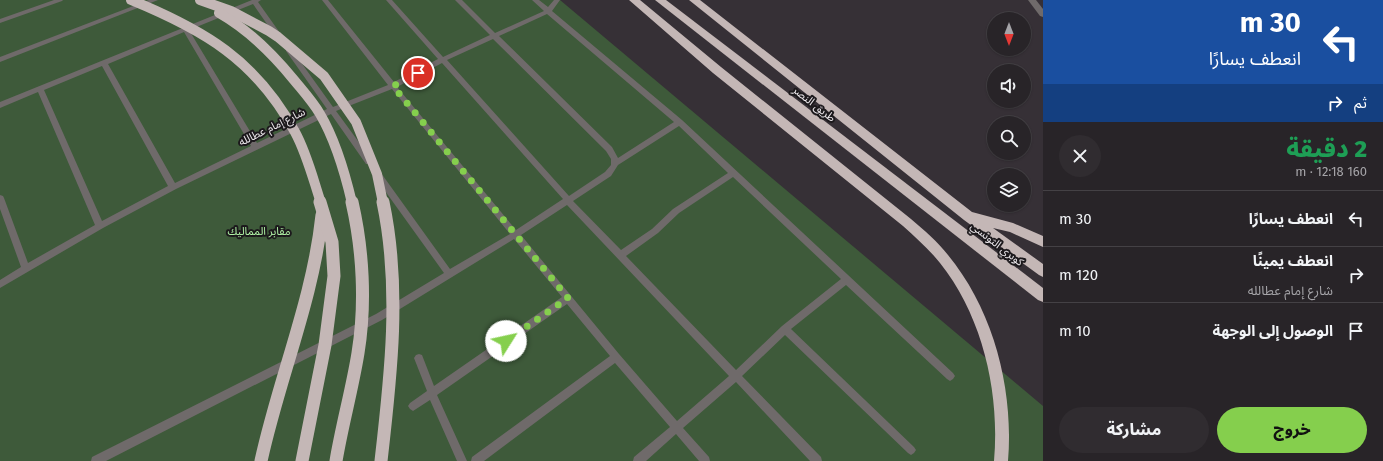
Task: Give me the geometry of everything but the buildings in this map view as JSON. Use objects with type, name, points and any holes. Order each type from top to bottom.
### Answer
[{"type":"highway","points":[[131,0],[179,20],[218,42],[254,71],[281,108],[299,138],[317,186],[322,210],[330,231],[334,275],[330,319],[302,461]]},
{"type":"highway","points":[[195,0],[232,20],[253,34],[271,52],[320,113],[340,155],[346,175],[358,233],[362,272],[360,338],[336,461]]},
{"type":"highway","points":[[200,0],[222,6],[259,24],[305,57],[337,93],[352,115],[374,163],[383,191],[388,220],[392,257],[394,329],[392,369],[381,461]]},
{"type":"highway","points":[[634,0],[716,70],[926,238],[946,261],[962,284],[974,309],[985,336],[992,361],[1000,391],[1003,425],[1000,461]]},
{"type":"highway","name":"طريق النصر","points":[[660,0],[954,227]]},
{"type":"highway","name":"طريق النصر","points":[[694,0],[968,216]]},
{"type":"highway","points":[[260,461],[273,409],[310,287],[320,238],[322,210]]},
{"type":"highway","points":[[968,216],[1013,228],[1043,242]]},
{"type":"highway","name":"كوبري التونسي","points":[[968,216],[1043,271]]},
{"type":"highway","name":"كوبري التونسي","points":[[954,227],[1043,296]]},
{"type":"street","points":[[1032,0],[1043,14]]},
{"type":"lane","points":[[0,21],[60,0]]},
{"type":"lane","points":[[0,60],[155,0]]},
{"type":"lane","points":[[325,0],[393,86],[616,357],[705,461]]},
{"type":"lane","points":[[389,0],[568,200],[817,461]]},
{"type":"lane","points":[[458,0],[609,149],[615,158],[616,163]]},
{"type":"lane","points":[[535,0],[679,122],[950,376]]},
{"type":"lane","name":"شارع إمام عطالله","points":[[0,284],[100,226],[173,187],[332,110],[393,86],[442,60],[548,11],[557,0]]},
{"type":"lane","points":[[0,104],[256,1],[449,274]]},
{"type":"lane","points":[[186,30],[255,147]]},
{"type":"lane","points":[[104,63],[173,187]]},
{"type":"lane","points":[[40,89],[100,226]]},
{"type":"lane","points":[[96,461],[379,317],[516,234],[608,174],[616,163],[679,122]]},
{"type":"lane","points":[[621,255],[655,231],[676,211],[734,173]]},
{"type":"lane","points":[[0,198],[26,269]]},
{"type":"lane","points":[[638,461],[736,376],[785,329],[847,279]]},
{"type":"lane","points":[[413,406],[568,298]]},
{"type":"lane","points":[[785,329],[911,450]]},
{"type":"lane","points":[[476,461],[616,357]]},
{"type":"lane","points":[[419,358],[432,393],[462,461]]},
{"type":"green space","name":"مقابر المماليك","points":[[0,0],[560,0],[1043,406],[1043,461],[0,461]]},
{"type":"route","points":[[418,73],[393,86],[568,298],[506,341]]}]
